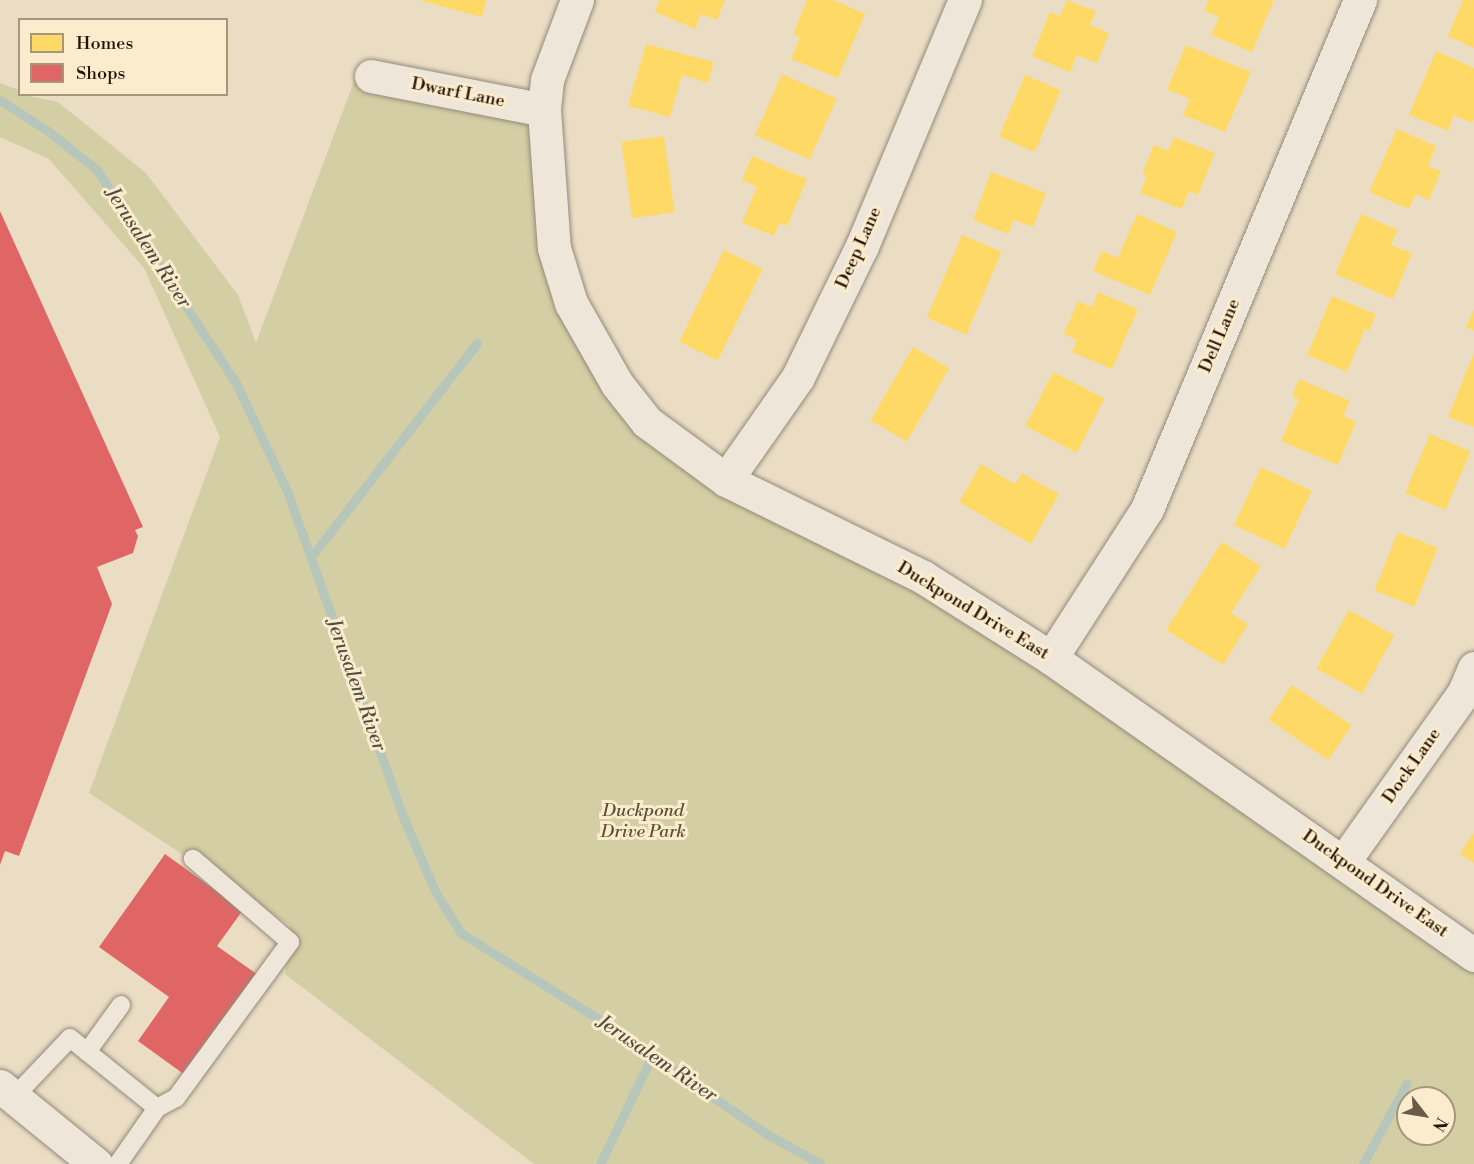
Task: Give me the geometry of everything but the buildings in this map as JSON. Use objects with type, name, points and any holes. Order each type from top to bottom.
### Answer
[{"type":"street","name":"Duckpond Drive East","points":[[577,0],[547,80],[544,110],[554,248],[571,303],[617,384],[647,422],[726,480],[923,578],[1051,657],[1344,861],[1474,955]]},
{"type":"street","name":"Deep Lane","points":[[726,480],[798,377],[862,246],[964,0]]},
{"type":"street","name":"Dell Lane","points":[[1051,657],[1147,508],[1360,0]]},
{"type":"street","name":"Dwarf Lane","points":[[371,76],[544,110]]},
{"type":"street","name":"Dock Lane","points":[[1344,861],[1464,692],[1474,668]]},
{"type":"street","points":[[7,1091],[96,1164]]},
{"type":"lane","points":[[118,1164],[157,1108],[176,1098],[290,942],[193,859]]},
{"type":"lane","points":[[87,1052],[121,1005]]},
{"type":"lane","points":[[7,1091],[70,1038],[157,1108]]},
{"type":"green space","name":"Duckpond Drive Park","points":[[356,76],[539,115],[549,252],[646,429],[922,583],[1474,955],[1474,1164],[534,1164],[285,974],[290,925],[89,793],[220,437],[144,268],[49,159],[0,137],[0,83],[18,90],[18,96],[58,102],[146,173],[238,295],[256,343]]},
{"type":"waterway","name":"Jerusalem River","points":[[0,100],[48,131],[97,170],[236,383],[287,491],[404,819],[435,891],[461,933],[613,1028],[765,1133],[821,1164]]},
{"type":"waterway","points":[[311,557],[477,343]]},
{"type":"waterway","points":[[600,1164],[652,1056]]},
{"type":"waterway","points":[[1363,1164],[1407,1083]]}]
